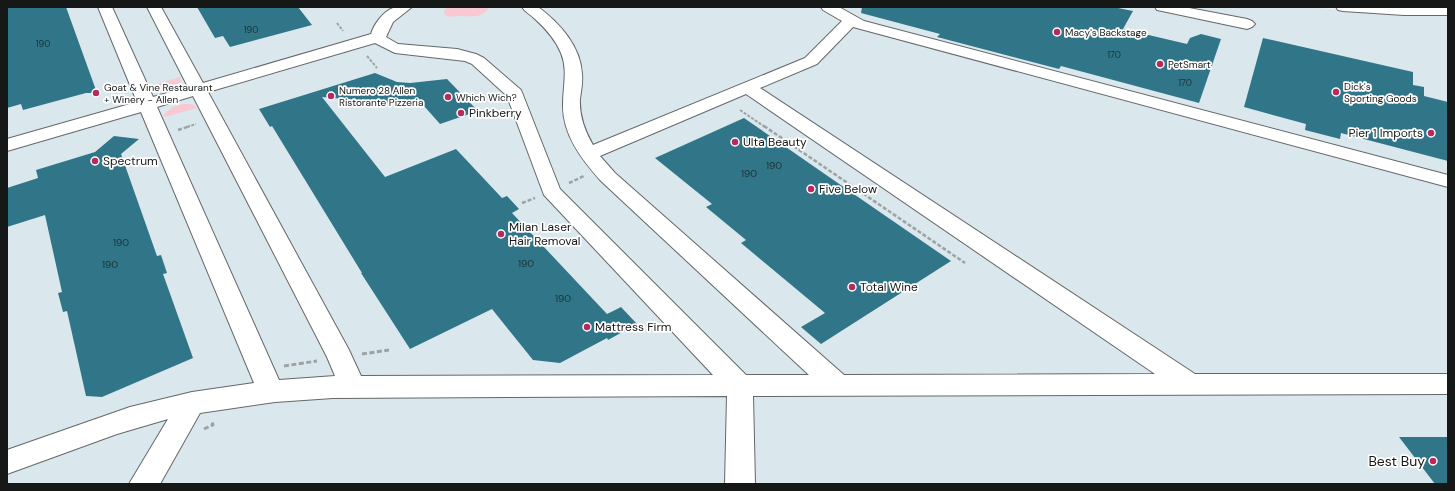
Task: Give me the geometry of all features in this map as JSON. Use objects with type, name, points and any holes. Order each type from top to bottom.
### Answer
[{"type":"street","points":[[105,7],[266,380]]},
{"type":"street","points":[[154,7],[340,357],[353,387]]},
{"type":"street","points":[[405,7],[384,22],[379,29],[378,36],[382,42],[395,48],[457,54],[478,61],[515,94],[551,191],[740,386],[740,484]]},
{"type":"street","points":[[529,7],[555,29],[570,53],[574,73],[571,100],[572,114],[580,138],[589,154],[601,169],[839,386]]},
{"type":"street","points":[[828,7],[866,26],[1448,181]]},
{"type":"street","points":[[1162,7],[1247,24]]},
{"type":"street","points":[[1343,7],[1404,11],[1448,11]]},
{"type":"street","points":[[589,154],[811,61],[852,20]]},
{"type":"street","points":[[7,145],[378,36]]},
{"type":"street","points":[[748,88],[1191,385]]},
{"type":"street","points":[[7,462],[96,429],[164,409],[192,403],[266,380],[353,387],[1448,384]]},
{"type":"street","points":[[144,484],[192,403]]},
{"type":"path","points":[[733,113],[740,110],[965,263]]},
{"type":"path","points":[[161,135],[213,119]]},
{"type":"path","points":[[522,203],[601,169]]},
{"type":"path","points":[[266,380],[340,357],[389,350]]},
{"type":"shaded area","points":[[7,7],[1303,7],[1386,13],[1448,14],[1448,484],[7,484]]},
{"type":"shaded area","points":[[448,7],[488,7],[488,9],[479,16],[451,17],[445,15],[444,11]]},
{"type":"shaded area","points":[[180,77],[181,82],[170,88],[155,90],[151,86]]},
{"type":"shaded area","points":[[183,104],[192,104],[197,108],[165,117],[164,114],[173,107]]},
{"type":"building","points":[[7,7],[66,7],[97,93],[86,93],[23,110],[21,104],[7,108]]},
{"type":"building","points":[[197,7],[298,7],[312,25],[230,47],[223,36],[215,38]]},
{"type":"building","points":[[862,7],[1113,7],[1133,11],[1123,29],[1187,44],[1190,38],[1201,34],[1221,39],[1199,103],[1061,66],[1059,69],[937,37],[940,34],[861,13]]},
{"type":"building","name":"Dick's Sporting Goods","points":[[1263,38],[1413,72],[1413,85],[1424,87],[1424,96],[1448,102],[1448,161],[1341,133],[1340,139],[1305,130],[1306,124],[1244,107]]},
{"type":"building","points":[[375,73],[397,82],[410,83],[447,79],[478,111],[440,124],[424,106],[322,97],[385,177],[456,149],[502,198],[507,196],[519,209],[512,213],[607,314],[621,307],[637,324],[560,363],[533,360],[492,309],[410,349],[361,273],[272,126],[270,127],[259,109]]},
{"type":"building","points":[[744,118],[951,261],[821,344],[801,327],[825,313],[741,243],[746,240],[706,207],[712,204],[655,158]]},
{"type":"building","points":[[114,136],[139,139],[121,154],[157,256],[161,255],[167,273],[163,274],[193,358],[102,397],[86,396],[67,311],[63,312],[58,293],[62,292],[45,215],[7,227],[7,188],[38,178],[36,170],[95,152]]},
{"type":"building","name":"Best Buy","points":[[1399,437],[1448,437],[1448,484],[1435,484]]},
{"type":"place","name":"Macy's Backstage","points":[[1057,32]]},
{"type":"place","name":"PetSmart","points":[[1160,64]]},
{"type":"place","name":"Dick's Sporting Goods","points":[[1336,92]]},
{"type":"place","name":"Goat & Vine Restaurant + Winery - Allen","points":[[96,93]]},
{"type":"place","name":"Numero 28 Allen Ristorante Pizzeria","points":[[331,96]]},
{"type":"place","name":"Which Wich?","points":[[448,97]]},
{"type":"place","name":"Pinkberry","points":[[461,113]]},
{"type":"place","name":"Pier 1 Imports","points":[[1431,133]]},
{"type":"place","name":"Ulta Beauty","points":[[735,142]]},
{"type":"place","name":"Spectrum","points":[[95,161]]},
{"type":"place","name":"Five Below","points":[[811,189]]},
{"type":"place","name":"Milan Laser Hair Removal","points":[[501,234]]},
{"type":"place","name":"Total Wine","points":[[852,287]]},
{"type":"place","name":"Mattress Firm","points":[[587,327]]},
{"type":"place","name":"Best Buy","points":[[1433,461]]}]
